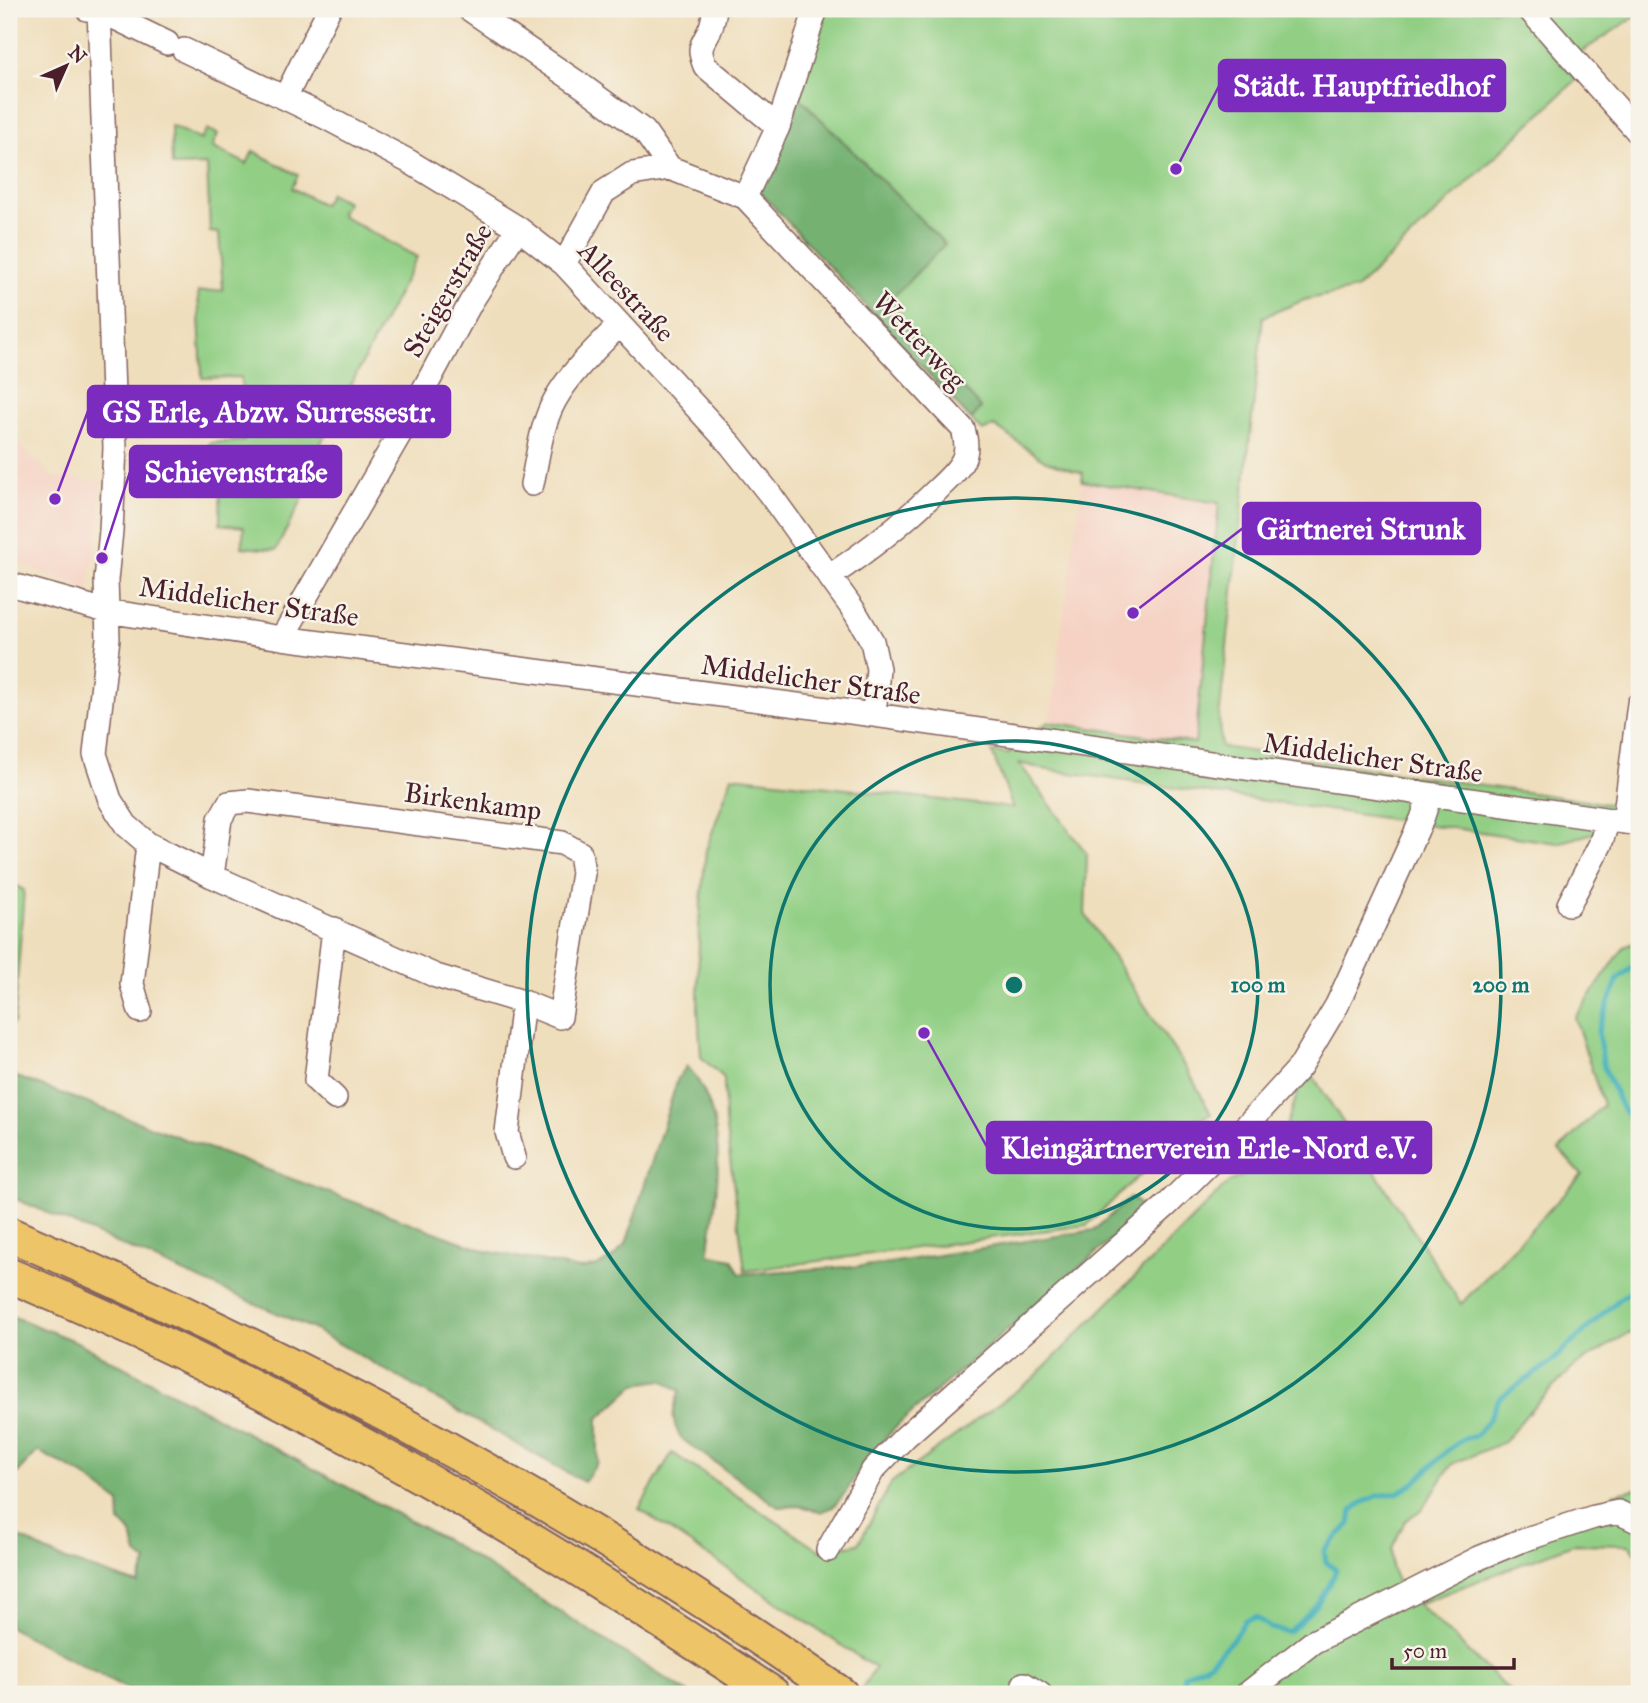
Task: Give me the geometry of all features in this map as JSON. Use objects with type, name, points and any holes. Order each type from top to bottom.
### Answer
[{"type":"highway","points":[[9,1234],[180,1312],[302,1372],[467,1461],[666,1579],[840,1693]]},
{"type":"highway","points":[[9,1275],[309,1415],[437,1485],[647,1612],[774,1694]]},
{"type":"street","name":"Alleestraße","points":[[95,9],[285,98],[410,162],[518,228],[564,264],[731,445],[855,612],[872,641],[878,669],[874,715]]},
{"type":"street","name":"Birkenkamp","points":[[95,9],[115,448],[106,611],[108,638],[96,754],[110,800],[126,825],[148,844],[212,876],[436,976],[523,1002],[560,1017],[583,873],[580,853],[562,843],[248,801],[229,803],[220,819],[212,876]]},
{"type":"street","points":[[285,98],[329,9]]},
{"type":"street","points":[[469,9],[644,131],[670,167],[632,174],[604,192],[564,264]]},
{"type":"street","points":[[715,9],[710,29],[704,37],[701,55],[705,66],[778,127]]},
{"type":"street","points":[[745,197],[778,127],[816,9]]},
{"type":"street","points":[[1528,9],[1639,133]]},
{"type":"street","name":"Wetterweg","points":[[670,167],[745,197],[963,429],[967,442],[964,460],[955,472],[911,516],[873,548],[830,576]]},
{"type":"street","name":"Steigerstraße","points":[[282,638],[402,430],[471,302],[518,228]]},
{"type":"street","points":[[532,484],[543,430],[555,401],[575,372],[619,325]]},
{"type":"street","name":"Middelicher Straße","points":[[9,584],[106,611],[282,638],[874,715],[1623,822]]},
{"type":"street","points":[[1569,904],[1609,851],[1623,822],[1639,704]]},
{"type":"street","points":[[828,1550],[873,1469],[905,1437],[1166,1206],[1238,1135],[1300,1067],[1337,1006],[1422,819],[1430,795]]},
{"type":"street","points":[[140,1011],[132,984],[148,844]]},
{"type":"street","points":[[334,929],[316,1080],[335,1098]]},
{"type":"street","points":[[514,1157],[507,1132],[523,1002]]},
{"type":"street","points":[[1247,1694],[1313,1642],[1479,1558],[1520,1541],[1594,1517],[1618,1512],[1639,1522]]},
{"type":"shaded area","points":[[9,434],[52,477],[101,480],[100,518],[89,590],[24,565],[9,556]]},
{"type":"shaded area","points":[[1082,481],[1220,503],[1195,744],[1049,722]]},
{"type":"green space","points":[[826,9],[1512,9],[1577,79],[1356,289],[1304,300],[1263,317],[1219,719],[1221,747],[1620,806],[1597,832],[1557,843],[1043,769],[1019,763],[1087,854],[1085,914],[1192,1078],[1211,1114],[1180,1127],[1178,1139],[1087,1225],[745,1271],[725,1122],[724,1078],[701,1057],[698,1008],[699,923],[706,850],[732,776],[1013,808],[992,752],[1009,754],[1018,741],[1049,722],[1195,743],[1219,503],[1082,481],[1083,473],[1046,461],[994,426],[982,431],[874,316],[796,94]]},
{"type":"green space","points":[[1529,9],[1639,9],[1639,14],[1572,58]]},
{"type":"green space","points":[[796,94],[945,244],[887,303],[981,408],[971,420],[759,191]]},
{"type":"green space","points":[[171,126],[201,140],[207,129],[218,134],[212,147],[247,164],[253,151],[298,175],[292,188],[323,205],[330,193],[347,202],[340,215],[417,257],[310,464],[311,482],[276,550],[242,547],[244,527],[220,524],[221,462],[209,461],[209,443],[244,441],[241,377],[202,378],[198,292],[223,290],[219,233],[210,232],[207,165],[172,166]]},
{"type":"green space","points":[[9,882],[24,890],[14,1023],[9,1027]]},
{"type":"green space","points":[[1639,941],[1639,1333],[1627,1334],[1575,1366],[1532,1408],[1504,1442],[1452,1464],[1422,1509],[1405,1521],[1392,1548],[1391,1567],[1399,1586],[1602,1506],[1613,1494],[1639,1488],[1639,1556],[1629,1545],[1573,1544],[1418,1604],[1513,1694],[951,1694],[956,1686],[949,1694],[858,1694],[875,1668],[639,1509],[672,1453],[821,1551],[858,1544],[892,1482],[1034,1378],[1229,1182],[1273,1163],[1307,1067],[1461,1304],[1582,1175],[1559,1150],[1603,1105],[1575,1018],[1624,947]]},
{"type":"green space","points":[[687,1066],[701,1086],[711,1108],[716,1132],[717,1181],[708,1254],[732,1259],[740,1274],[877,1265],[1094,1230],[1131,1197],[1141,1206],[1140,1215],[902,1421],[868,1456],[846,1492],[833,1507],[821,1512],[800,1506],[778,1507],[682,1439],[674,1415],[680,1391],[662,1380],[636,1384],[598,1419],[598,1462],[584,1482],[311,1328],[9,1196],[9,1074],[486,1251],[581,1269],[598,1266],[611,1259],[626,1244],[678,1078]]},
{"type":"green space","points":[[9,1315],[77,1342],[446,1540],[690,1694],[137,1694],[9,1627],[9,1532],[57,1557],[138,1584],[147,1562],[137,1555],[132,1534],[120,1522],[119,1502],[83,1475],[38,1451],[9,1482]]},
{"type":"waterway","points":[[1639,962],[1618,979],[1598,1031],[1604,1068],[1622,1108],[1639,1130]]},
{"type":"waterway","points":[[1182,1694],[1184,1675],[1209,1663],[1233,1639],[1245,1620],[1256,1617],[1270,1628],[1288,1632],[1295,1626],[1310,1612],[1328,1588],[1336,1570],[1326,1562],[1324,1551],[1350,1524],[1352,1511],[1377,1496],[1397,1493],[1413,1484],[1448,1450],[1464,1439],[1475,1436],[1489,1419],[1499,1398],[1549,1364],[1619,1299],[1639,1285]]},
{"type":"place","name":"Städt. Hauptfriedhof","points":[[1176,169]]},
{"type":"place","name":"GS Erle, Abzw. Surressestr.","points":[[55,499]]},
{"type":"place","name":"Schievenstraße","points":[[102,558]]},
{"type":"place","name":"Gärtnerei Strunk","points":[[1133,613]]},
{"type":"place","name":"Kleingärtnerverein Erle-Nord e.V.","points":[[924,1033]]}]
